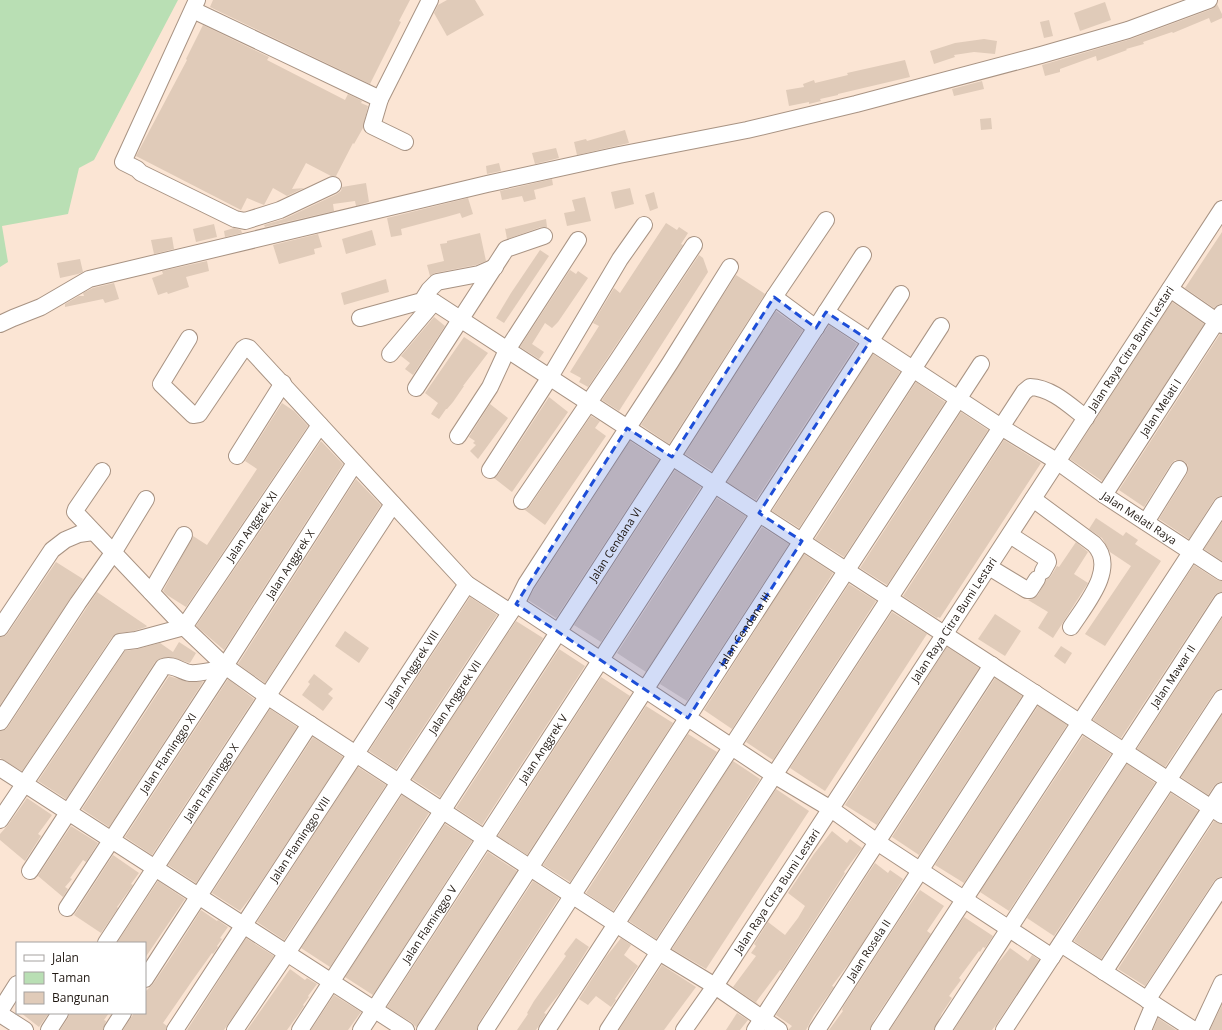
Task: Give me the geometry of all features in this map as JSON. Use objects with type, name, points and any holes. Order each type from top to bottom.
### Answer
[{"type":"street","points":[[404,142],[372,126],[380,99],[430,0]]},
{"type":"street","points":[[0,324],[41,307],[89,279],[487,184],[619,155],[748,130],[863,102],[994,68],[1128,30],[1209,0]]},
{"type":"street","points":[[333,184],[280,210],[240,221],[234,220],[123,162],[195,5],[380,99]]},
{"type":"street","name":"Jalan Raya Citra Bumi Lestari","points":[[684,1030],[715,986],[831,809],[1222,209]]},
{"type":"street","name":"Jalan Cendana VI","points":[[300,1030],[672,457],[774,297],[826,220]]},
{"type":"street","points":[[490,470],[550,377],[620,259],[644,225]]},
{"type":"street","points":[[416,388],[506,249],[544,236]]},
{"type":"street","points":[[458,436],[490,387],[508,350],[578,240]]},
{"type":"street","points":[[522,501],[588,402],[618,361],[694,245]]},
{"type":"street","name":"Jalan Anggrek V","points":[[485,838],[863,255]]},
{"type":"street","points":[[390,354],[428,302],[429,290],[437,282],[480,274],[495,267]]},
{"type":"street","name":"Jalan Anggrek VII","points":[[235,1030],[513,608],[530,578],[698,320],[730,267]]},
{"type":"street","points":[[1170,289],[1220,320]]},
{"type":"street","points":[[425,1030],[901,294]]},
{"type":"street","points":[[774,297],[816,328]]},
{"type":"street","points":[[360,318],[428,302],[461,320],[715,484],[1216,812]]},
{"type":"street","name":"Jalan Melati Raya","points":[[826,312],[1001,427],[1058,462],[1104,495],[1222,572]]},
{"type":"street","name":"Jalan Melati I","points":[[1104,495],[1220,320]]},
{"type":"street","name":"Jalan Cendana III","points":[[486,1029],[941,326]]},
{"type":"street","points":[[189,338],[161,384],[193,415],[199,414],[243,349],[246,347],[249,348],[467,584],[558,632],[774,775],[831,809],[877,842],[1052,957]]},
{"type":"street","points":[[547,1030],[981,364]]},
{"type":"street","points":[[237,456],[283,384]]},
{"type":"street","points":[[608,1030],[1024,392],[1030,387],[1056,395],[1086,418]]},
{"type":"street","name":"Jalan Anggrek XI","points":[[184,627],[320,425]]},
{"type":"street","name":"Jalan Anggrek X","points":[[224,667],[355,463]]},
{"type":"street","points":[[102,470],[75,512],[224,667],[659,952],[715,986],[759,1024],[779,1030]]},
{"type":"street","points":[[1146,522],[1179,470]]},
{"type":"street","points":[[0,722],[78,603],[113,553],[146,498]]},
{"type":"street","points":[[1033,499],[1098,547],[1102,565],[1101,577],[1071,627]]},
{"type":"street","name":"Jalan Flaminggo X","points":[[107,942],[393,504]]},
{"type":"street","points":[[879,1030],[1222,505]]},
{"type":"street","points":[[0,628],[52,550],[65,540],[79,534],[93,532]]},
{"type":"street","points":[[989,567],[1027,590],[1030,590],[1040,575],[1048,562],[1047,559],[1010,535]]},
{"type":"street","points":[[151,592],[184,536]]},
{"type":"street","name":"Jalan Anggrek VIII","points":[[356,754],[467,584]]},
{"type":"street","name":"Jalan Mawar II","points":[[943,1030],[1222,600]]},
{"type":"street","points":[[0,820],[120,642],[136,640],[184,627]]},
{"type":"street","points":[[759,1024],[992,665]]},
{"type":"street","points":[[30,871],[163,667],[172,666],[182,672],[192,673],[224,667]]},
{"type":"street","name":"Jalan Flaminggo XI","points":[[67,908],[224,667]]},
{"type":"street","name":"Jalan Rosela II","points":[[817,1030],[1035,693]]},
{"type":"street","points":[[1004,1030],[1222,698]]},
{"type":"street","points":[[146,977],[310,724]]},
{"type":"street","name":"Jalan Flaminggo VIII","points":[[175,1030],[356,754]]},
{"type":"street","points":[[0,768],[406,1030]]},
{"type":"street","points":[[1104,972],[1216,812],[1222,791]]},
{"type":"street","name":"Jalan Flaminggo V","points":[[361,1030],[485,838]]},
{"type":"street","points":[[1143,1030],[1151,1002],[1222,886]]},
{"type":"street","points":[[1061,944],[1194,1030]]},
{"type":"street","points":[[1200,1030],[1222,983]]},
{"type":"street","points":[[0,1011],[9,989]]},
{"type":"street","points":[[0,1014],[23,1030]]},
{"type":"street","points":[[49,1030],[59,1014]]},
{"type":"street","points":[[112,1030],[122,1014]]},
{"type":"highlighted area","points":[[774,297],[816,328],[826,312],[870,341],[759,513],[802,541],[688,718],[516,604],[627,428],[672,457]]},
{"type":"green space","points":[[0,0],[178,0],[94,160],[79,168],[68,214],[2,226],[8,262],[0,267]]},
{"type":"building","points":[[213,0],[410,0],[399,21],[401,22],[370,84],[210,7]]},
{"type":"building","points":[[447,0],[475,0],[484,15],[447,36],[434,13],[438,5]]},
{"type":"building","points":[[1105,2],[1111,20],[1080,31],[1074,13]]},
{"type":"building","points":[[1217,4],[1222,14],[1222,18],[1211,23],[1209,18],[1173,33],[1172,32],[1143,42],[1144,44],[1126,49],[1127,50],[1097,61],[1096,56],[1060,69],[1060,72],[1045,76],[1042,65],[1131,39],[1212,9]]},
{"type":"building","points":[[1049,20],[1053,36],[1044,38],[1040,22]]},
{"type":"building","points":[[203,25],[269,57],[267,60],[345,100],[348,94],[362,101],[361,103],[368,106],[363,128],[354,144],[353,143],[336,176],[331,176],[306,163],[292,189],[304,188],[287,196],[273,188],[264,205],[247,198],[241,210],[136,156],[187,60],[186,59]]},
{"type":"building","points":[[984,39],[997,41],[995,54],[974,52],[954,55],[955,57],[934,64],[930,51],[955,43]]},
{"type":"building","points":[[905,60],[910,77],[838,94],[809,104],[809,102],[789,106],[786,90],[804,87],[803,84],[814,80],[815,83],[848,75],[847,73]]},
{"type":"building","points":[[982,81],[984,89],[954,96],[952,89]]},
{"type":"building","points":[[991,118],[992,129],[981,130],[980,119]]},
{"type":"building","points":[[625,130],[629,143],[577,155],[574,142],[586,139],[587,141]]},
{"type":"building","points":[[556,148],[559,158],[535,164],[532,153]]},
{"type":"building","points":[[499,163],[501,171],[487,174],[486,166]]},
{"type":"building","points":[[552,179],[553,185],[534,190],[536,199],[524,202],[522,196],[502,200],[500,191]]},
{"type":"building","points":[[366,183],[369,202],[356,206],[355,201],[333,204],[334,211],[265,227],[264,225],[284,219],[337,194],[341,191],[342,187]]},
{"type":"building","points":[[630,188],[634,204],[615,209],[611,192]]},
{"type":"building","points":[[654,192],[658,208],[650,211],[645,195]]},
{"type":"building","points":[[585,197],[591,221],[567,226],[564,213],[575,211],[572,200]]},
{"type":"building","points":[[468,198],[473,214],[462,218],[460,213],[401,229],[402,235],[391,237],[387,218]]},
{"type":"building","points":[[546,219],[547,227],[541,227],[507,239],[505,228]]},
{"type":"building","points":[[666,223],[677,230],[679,227],[688,233],[681,244],[683,245],[588,387],[579,382],[581,378],[570,372],[599,326],[593,323],[614,288],[620,293]]},
{"type":"building","points":[[214,224],[217,237],[196,242],[193,229]]},
{"type":"building","points":[[234,228],[241,230],[242,233],[225,237],[224,231]]},
{"type":"building","points":[[372,230],[376,245],[346,254],[342,239]]},
{"type":"building","points":[[1222,232],[1222,304],[1217,305],[1214,308],[1185,288]]},
{"type":"building","points":[[480,233],[486,261],[476,265],[435,273],[430,276],[427,265],[444,261],[440,244]]},
{"type":"building","points":[[318,234],[322,247],[314,249],[315,254],[279,264],[273,245]]},
{"type":"building","points":[[172,237],[174,249],[154,254],[151,240]]},
{"type":"building","points":[[540,250],[549,256],[504,323],[496,318]]},
{"type":"building","points":[[699,255],[703,258],[708,272],[619,411],[602,400]]},
{"type":"building","points":[[80,259],[83,272],[60,278],[57,263]]},
{"type":"building","points":[[207,261],[209,271],[186,277],[189,287],[168,294],[167,292],[158,295],[152,278],[163,274],[162,271]]},
{"type":"building","points":[[570,270],[576,274],[578,271],[588,278],[558,322],[552,328],[545,323],[532,344],[544,352],[539,359],[520,347]]},
{"type":"building","points":[[736,275],[765,294],[669,444],[641,425]]},
{"type":"building","points":[[386,279],[389,292],[344,305],[341,293]]},
{"type":"building","points":[[114,283],[119,299],[105,303],[103,299],[65,307],[65,304],[79,296],[84,296],[83,293],[93,288]]},
{"type":"building","points":[[1172,302],[1204,324],[1102,481],[1070,459]]},
{"type":"building","points":[[776,311],[803,330],[712,471],[685,454]]},
{"type":"building","points":[[434,317],[445,326],[413,375],[405,369],[410,363],[401,356]]},
{"type":"building","points":[[829,325],[857,344],[756,500],[727,482]]},
{"type":"building","points":[[1220,334],[1222,334],[1222,496],[1217,497],[1214,500],[1189,539],[1159,519],[1187,474],[1188,465],[1184,461],[1175,460],[1171,464],[1144,507],[1119,490]]},
{"type":"building","points":[[464,337],[488,353],[439,419],[431,414],[438,403],[425,393]]},
{"type":"building","points":[[873,354],[900,372],[799,528],[772,511]]},
{"type":"building","points":[[916,382],[945,402],[844,557],[815,539]]},
{"type":"building","points":[[549,397],[568,412],[512,492],[494,478],[498,475]]},
{"type":"building","points":[[282,403],[294,411],[308,426],[186,607],[163,591],[193,536],[207,545],[257,469],[245,461]]},
{"type":"building","points":[[490,404],[508,418],[478,459],[470,451],[476,445],[473,443],[475,441],[469,437]]},
{"type":"building","points":[[961,412],[988,430],[887,585],[860,568]]},
{"type":"building","points":[[591,416],[600,421],[595,428],[606,436],[545,525],[525,510],[530,506]]},
{"type":"building","points":[[1004,440],[1041,463],[940,618],[937,618],[903,596]]},
{"type":"building","points":[[321,441],[343,464],[224,650],[196,626]]},
{"type":"building","points":[[630,441],[659,460],[556,618],[528,600]]},
{"type":"building","points":[[675,470],[701,487],[601,642],[574,625]]},
{"type":"building","points":[[356,479],[381,505],[265,683],[238,664]]},
{"type":"building","points":[[717,498],[746,516],[646,672],[617,653]]},
{"type":"building","points":[[1096,518],[1123,536],[1126,532],[1138,540],[1135,544],[1161,561],[1105,646],[1085,634],[1131,566],[1110,552],[1102,538],[1089,529]]},
{"type":"building","points":[[1222,522],[1222,561],[1204,549]]},
{"type":"building","points":[[762,527],[789,544],[687,701],[660,684]]},
{"type":"building","points":[[1076,542],[1088,552],[1074,574],[1088,583],[1053,638],[1038,628],[1048,612],[1028,600],[1038,595],[1046,580],[1051,576],[1057,566],[1059,567]]},
{"type":"building","points":[[804,554],[833,573],[732,729],[704,710]]},
{"type":"building","points":[[56,562],[83,579],[0,705],[0,637],[5,636],[8,633]]},
{"type":"building","points":[[1194,565],[1217,580],[1222,581],[1222,592],[1217,593],[1214,596],[1121,738],[1093,720]]},
{"type":"building","points":[[849,584],[876,601],[773,760],[746,742]]},
{"type":"building","points":[[97,592],[147,626],[134,631],[119,633],[112,637],[22,771],[0,758],[0,731],[5,730],[8,727]]},
{"type":"building","points":[[470,597],[497,615],[396,769],[369,751]]},
{"type":"building","points":[[892,612],[927,634],[825,791],[790,768]]},
{"type":"building","points":[[995,614],[1021,631],[1005,656],[978,639]]},
{"type":"building","points":[[1222,618],[1222,689],[1217,690],[1214,693],[1165,767],[1137,749]]},
{"type":"building","points":[[516,621],[543,638],[440,797],[412,779]]},
{"type":"building","points":[[345,631],[369,648],[359,663],[335,646]]},
{"type":"building","points":[[179,642],[196,653],[190,663],[170,657],[161,658],[155,662],[66,799],[38,781],[125,651],[160,643],[173,652]]},
{"type":"building","points":[[1061,646],[1072,653],[1065,664],[1054,656]]},
{"type":"building","points":[[947,647],[979,668],[877,825],[845,805]]},
{"type":"building","points":[[559,649],[585,666],[482,825],[456,808]]},
{"type":"building","points":[[314,674],[333,689],[328,694],[333,698],[323,711],[302,695],[310,684],[308,682]]},
{"type":"building","points":[[169,676],[188,682],[203,682],[109,827],[82,809]]},
{"type":"building","points":[[601,677],[630,696],[527,855],[498,836]]},
{"type":"building","points":[[995,678],[1022,696],[919,855],[892,837]]},
{"type":"building","points":[[228,679],[254,699],[152,855],[125,837]]},
{"type":"building","points":[[646,706],[673,723],[570,882],[543,865]]},
{"type":"building","points":[[1038,706],[1067,725],[964,883],[935,865]]},
{"type":"building","points":[[270,709],[297,727],[196,883],[168,865]]},
{"type":"building","points":[[1222,715],[1222,782],[1217,783],[1208,795],[1181,777]]},
{"type":"building","points":[[688,734],[717,752],[613,911],[586,893]]},
{"type":"building","points":[[1083,736],[1111,754],[1009,911],[980,892]]},
{"type":"building","points":[[313,737],[343,757],[253,894],[240,911],[212,893]]},
{"type":"building","points":[[733,761],[760,779],[656,939],[629,921]]},
{"type":"building","points":[[1127,764],[1155,783],[1054,936],[1027,918]]},
{"type":"building","points":[[358,767],[386,785],[284,940],[257,922]]},
{"type":"building","points":[[776,789],[809,811],[706,969],[672,949]]},
{"type":"building","points":[[1171,793],[1198,811],[1101,959],[1074,941]]},
{"type":"building","points":[[402,795],[429,813],[330,967],[301,948]]},
{"type":"building","points":[[27,798],[52,815],[38,834],[41,836],[25,861],[0,840],[0,834]]},
{"type":"building","points":[[1214,821],[1222,824],[1222,877],[1217,878],[1214,881],[1145,986],[1118,969]]},
{"type":"building","points":[[445,824],[472,841],[373,995],[345,977]]},
{"type":"building","points":[[71,826],[98,843],[86,862],[83,860],[70,878],[72,879],[65,887],[68,889],[63,897],[38,876]]},
{"type":"building","points":[[832,831],[847,843],[850,839],[862,848],[844,872],[845,873],[782,971],[780,970],[756,1002],[759,1005],[733,987],[756,956],[751,953],[756,946],[754,944],[768,922],[785,935],[798,918],[805,906],[788,893],[814,854]]},
{"type":"building","points":[[488,852],[517,871],[416,1027],[411,1022],[387,1007]]},
{"type":"building","points":[[113,855],[139,873],[131,884],[133,885],[101,933],[74,915]]},
{"type":"building","points":[[875,863],[888,873],[890,870],[903,879],[853,958],[832,986],[834,987],[814,1015],[806,1030],[788,1030],[792,1026],[776,1015]]},
{"type":"building","points":[[158,881],[185,899],[146,957],[146,942],[118,942]]},
{"type":"building","points":[[533,881],[559,898],[478,1024],[477,1030],[436,1030]]},
{"type":"building","points":[[920,890],[944,906],[927,931],[931,934],[874,1020],[870,1030],[829,1030],[843,1011],[843,1007]]},
{"type":"building","points":[[201,910],[228,927],[220,938],[222,939],[217,946],[218,947],[213,954],[212,953],[163,1023],[167,1026],[166,1030],[123,1030],[133,1014],[146,1014],[146,991],[153,984]]},
{"type":"building","points":[[964,917],[993,936],[985,948],[983,947],[980,952],[979,951],[959,978],[961,980],[949,996],[952,998],[942,1013],[934,1030],[890,1030]]},
{"type":"building","points":[[246,938],[274,956],[224,1030],[187,1030]]},
{"type":"building","points":[[576,938],[589,947],[562,990],[544,1013],[546,1014],[536,1030],[517,1030],[528,1014],[527,1013],[534,1001],[566,956],[564,954]]},
{"type":"building","points":[[621,938],[631,945],[624,955],[638,966],[611,1007],[596,996],[588,1005],[579,999],[606,957]]},
{"type":"building","points":[[1010,948],[1028,961],[1032,955],[1039,960],[996,1025],[992,1030],[954,1030],[995,967]]},
{"type":"building","points":[[662,965],[696,987],[664,1030],[619,1030]]},
{"type":"building","points":[[290,969],[305,980],[307,978],[317,984],[308,996],[309,997],[298,1015],[287,1030],[247,1030]]},
{"type":"building","points":[[334,995],[361,1012],[348,1030],[311,1030]]},
{"type":"building","points":[[1222,1005],[1222,1030],[1210,1030]]},
{"type":"building","points":[[737,1013],[748,1020],[740,1030],[726,1030]]},
{"type":"building","points":[[22,1014],[48,1014],[39,1027]]},
{"type":"building","points":[[69,1014],[108,1014],[104,1020],[106,1021],[103,1030],[60,1030],[68,1018]]},
{"type":"building","points":[[1158,1018],[1176,1030],[1153,1030]]}]
